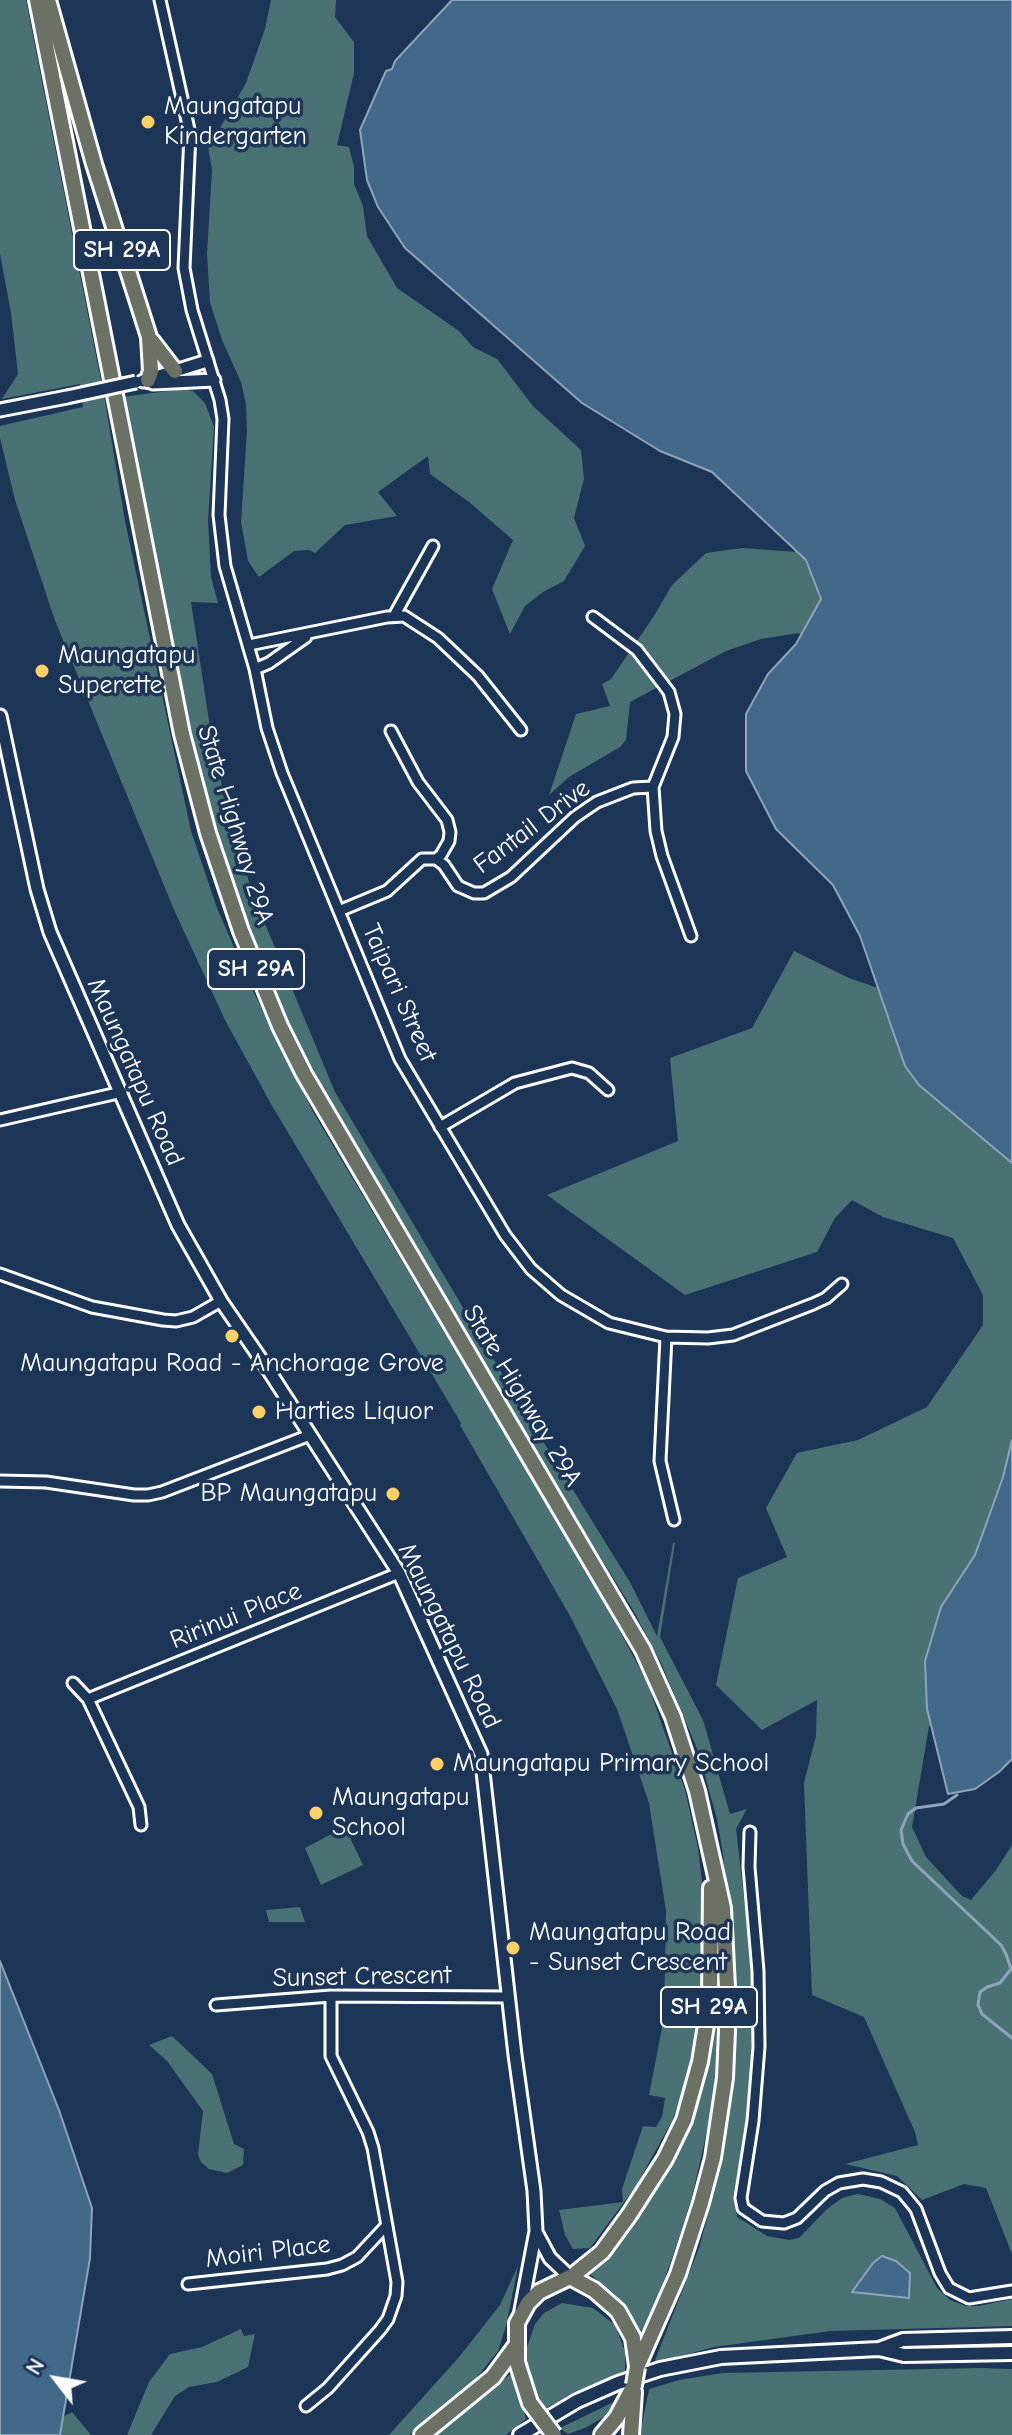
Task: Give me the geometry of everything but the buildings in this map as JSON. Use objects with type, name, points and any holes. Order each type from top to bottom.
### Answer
[{"type":"main road","name":"State Highway 29A","points":[[37,0],[180,723],[208,833],[241,931],[280,1026],[304,1074],[643,1650],[669,1707],[688,1761],[723,1908],[728,2043],[721,2116],[713,2158],[678,2274],[637,2367]]},
{"type":"main road","name":"SH 29A","points":[[48,0],[94,164],[149,337],[151,371],[142,381]]},
{"type":"main road","name":"SH 29A","points":[[149,337],[175,371]]},
{"type":"main road","name":"State Highway 29A","points":[[571,2277],[602,2252],[629,2215],[665,2159],[693,2094],[706,2030],[712,1969],[710,1848]]},
{"type":"main road","name":"SH 29A","points":[[519,2319],[539,2292],[571,2277],[594,2290],[618,2311],[633,2338],[637,2367],[631,2435]]},
{"type":"main road","points":[[519,2319],[515,2347],[520,2378],[530,2403],[554,2435]]},
{"type":"main road","points":[[879,2349],[903,2340],[1012,2337]]},
{"type":"main road","points":[[422,2435],[493,2377],[515,2347]]},
{"type":"main road","points":[[520,2435],[577,2401],[618,2383],[660,2369],[721,2357],[879,2349],[904,2355],[1012,2353]]},
{"type":"main road","name":"SH 29A","points":[[602,2435],[633,2392]]},
{"type":"street","name":"Taipari Street","points":[[160,0],[190,134],[184,268],[192,310],[220,400],[224,437],[220,535],[232,597],[249,645],[267,728],[282,773],[400,1059],[505,1235],[540,1280],[609,1323],[666,1337],[733,1335],[826,1298],[842,1284]]},
{"type":"street","points":[[0,410],[142,381],[207,361]]},
{"type":"street","points":[[142,381],[214,380]]},
{"type":"street","points":[[394,616],[433,546]]},
{"type":"street","points":[[249,645],[394,616],[412,619],[438,638],[478,676],[521,730]]},
{"type":"street","points":[[593,617],[637,650],[669,692],[675,714],[673,737],[653,787],[656,831],[691,936]]},
{"type":"street","points":[[255,669],[313,633]]},
{"type":"street","name":"Maungatapu Road","points":[[0,716],[37,889],[50,932],[178,1225],[221,1301],[399,1573],[481,1754],[508,1997],[532,2169],[536,2231],[519,2319]]},
{"type":"street","points":[[339,911],[387,891],[422,859],[436,859],[445,850],[450,832],[447,820],[418,782],[391,731]]},
{"type":"street","name":"Fantail Drive","points":[[436,859],[444,865],[458,886],[474,893],[494,890],[575,817],[597,802],[633,788],[653,787]]},
{"type":"street","points":[[440,1127],[515,1083],[572,1068],[589,1073],[608,1090]]},
{"type":"street","points":[[0,1120],[122,1092]]},
{"type":"street","points":[[0,1274],[92,1307],[163,1320],[193,1317],[221,1301]]},
{"type":"street","points":[[666,1337],[660,1461],[674,1520]]},
{"type":"street","points":[[0,1481],[46,1482],[148,1495],[310,1435]]},
{"type":"street","name":"Ririnui Place","points":[[88,1699],[399,1573]]},
{"type":"street","points":[[73,1683],[88,1699],[139,1807],[141,1825]]},
{"type":"street","points":[[750,1832],[749,1867],[758,1971],[759,2047],[753,2121],[741,2198],[743,2208],[762,2221],[784,2223],[797,2218],[818,2196],[839,2183],[863,2179],[881,2182],[902,2192],[916,2209],[940,2273],[949,2288],[969,2298],[1012,2291]]},
{"type":"street","points":[[306,2406],[328,2388],[388,2319],[397,2282],[368,2132],[331,2056],[331,1996]]},
{"type":"street","name":"Sunset Crescent","points":[[216,2005],[331,1996],[508,1997]]},
{"type":"street","name":"Moiri Place","points":[[188,2284],[342,2265],[357,2257],[386,2226]]},
{"type":"street","name":"Maungatapu Road","points":[[536,2231],[550,2258],[571,2277]]},
{"type":"green space","points":[[0,0],[26,0],[105,401],[125,521],[191,831],[217,908],[254,993],[313,1112],[597,1588],[647,1682],[685,1790],[698,1848],[704,1900],[703,1990],[698,2033],[672,2121],[636,2186],[590,2248],[573,2249],[565,2235],[559,2210],[623,2202],[622,2189],[643,2126],[656,2127],[662,2117],[665,2098],[649,2095],[664,2017],[666,1911],[649,1803],[617,1709],[570,1616],[225,1020],[175,912],[54,618],[15,500],[0,426],[83,407],[80,384],[2,399],[18,374],[0,254]]},
{"type":"green space","points":[[271,0],[336,0],[335,17],[354,42],[354,73],[337,145],[349,147],[354,184],[363,206],[367,236],[397,288],[459,331],[473,347],[497,359],[533,406],[581,450],[584,479],[574,518],[585,546],[564,581],[525,606],[510,634],[492,589],[513,540],[430,474],[428,456],[378,492],[397,516],[345,525],[315,553],[309,550],[294,551],[259,577],[248,561],[241,522],[246,404],[241,382],[222,340],[210,302],[207,254],[212,170],[206,134],[216,135],[246,83],[265,29]]},
{"type":"green space","points":[[183,389],[193,391],[205,403],[214,427],[208,521],[211,577],[218,603],[191,602],[213,747],[253,895],[335,1092],[631,1584],[657,1636],[675,1543],[660,1637],[703,1720],[730,1814],[747,1809],[736,1829],[755,1994],[751,2117],[736,2201],[737,2217],[767,2236],[789,2240],[799,2238],[842,2198],[858,2194],[880,2199],[895,2208],[937,2288],[950,2300],[966,2306],[1012,2299],[1012,2326],[830,2331],[714,2347],[654,2363],[699,2248],[723,2160],[734,2068],[734,1982],[717,1819],[698,1751],[661,1663],[633,1610],[470,1346],[304,1063],[257,957],[213,831],[195,762],[122,397]]},
{"type":"green space","points":[[742,548],[797,552],[806,560],[822,598],[802,635],[761,639],[726,651],[630,702],[626,740],[620,747],[569,777],[549,795],[576,714],[610,706],[602,684],[611,679],[672,585],[706,553]]},
{"type":"green space","points":[[768,674],[1012,1035],[1012,1594],[945,1782],[929,1726],[912,1827],[926,1857],[962,1896],[971,1900],[1012,1845],[1012,2254],[986,2188],[964,2184],[922,2200],[897,2176],[845,2164],[918,2145],[864,2017],[812,1995],[804,1783],[816,1736],[817,1700],[762,1730],[716,1685],[738,1578],[787,1557],[766,1508],[797,1453],[858,1440],[927,1407],[983,1325],[983,1295],[953,1238],[883,1217],[852,1200],[835,1218],[817,1252],[685,1295],[547,1195],[678,1141],[670,1058],[752,1028],[794,951],[849,978],[878,988],[860,936],[833,885],[776,829],[746,771],[746,714]]},
{"type":"green space","points":[[345,1827],[363,1865],[321,1885],[305,1848]]},
{"type":"green space","points":[[300,1907],[305,1922],[269,1922],[266,1910]]},
{"type":"green space","points":[[716,1928],[722,1967],[721,2069],[692,2197],[662,2286],[640,2332],[614,2294],[589,2273],[619,2242],[682,2137]]},
{"type":"green space","points":[[172,2036],[212,2074],[234,2144],[244,2149],[243,2165],[227,2173],[209,2169],[201,2162],[198,2155],[203,2111],[167,2061],[149,2045]]},
{"type":"green space","points":[[518,2266],[498,2351],[473,2382],[409,2435],[389,2435],[459,2357],[500,2305]]},
{"type":"green space","points":[[562,2303],[593,2308],[615,2325],[625,2352],[625,2372],[572,2393],[545,2409],[527,2370],[527,2347],[535,2324],[544,2313]]},
{"type":"green space","points":[[241,2329],[244,2336],[255,2334],[248,2367],[217,2382],[189,2387],[175,2396],[151,2435],[127,2435],[149,2382],[170,2354],[202,2347]]},
{"type":"green space","points":[[1012,2369],[1012,2435],[640,2435],[649,2389],[679,2380],[723,2373]]},
{"type":"green space","points":[[512,2373],[526,2419],[506,2435],[436,2435]]},
{"type":"green space","points":[[616,2401],[604,2417],[585,2428],[568,2434],[560,2428]]},
{"type":"green space","points":[[72,2412],[91,2435],[60,2435],[63,2417]]},
{"type":"water","points":[[452,0],[1012,0],[1012,1163],[919,1085],[905,1066],[860,936],[833,885],[776,829],[746,771],[746,714],[768,674],[796,644],[821,599],[806,560],[712,472],[660,451],[582,403],[405,248],[378,207],[367,180],[360,130],[386,71],[392,69],[395,61]]},
{"type":"water","points":[[1012,1440],[1012,1759],[975,1789],[948,1794],[927,1709],[925,1661],[941,1607],[975,1555],[1003,1477]]},
{"type":"water","points":[[0,1961],[59,2110],[92,2208],[90,2258],[60,2435],[0,2435]]},
{"type":"water","points":[[882,2256],[896,2261],[910,2273],[909,2298],[852,2292],[873,2263]]},
{"type":"waterway","points":[[957,1795],[944,1804],[916,1808],[908,1814],[901,1830],[903,1844],[912,1861],[1001,1945],[1011,1969],[1000,1983],[980,1992],[978,2005],[982,2014],[1012,2038]]},
{"type":"place","name":"Maungatapu Kindergarten","points":[[148,122]]},
{"type":"place","name":"Maungatapu Superette","points":[[42,671]]},
{"type":"place","name":"Maungatapu Road - Anchorage Grove","points":[[232,1336]]},
{"type":"place","name":"Harties Liquor","points":[[259,1412]]},
{"type":"place","name":"BP Maungatapu","points":[[393,1494]]},
{"type":"place","name":"Maungatapu Primary School","points":[[437,1764]]},
{"type":"place","name":"Maungatapu School","points":[[316,1813]]},
{"type":"place","name":"Maungatapu Road - Sunset Crescent","points":[[513,1948]]}]
